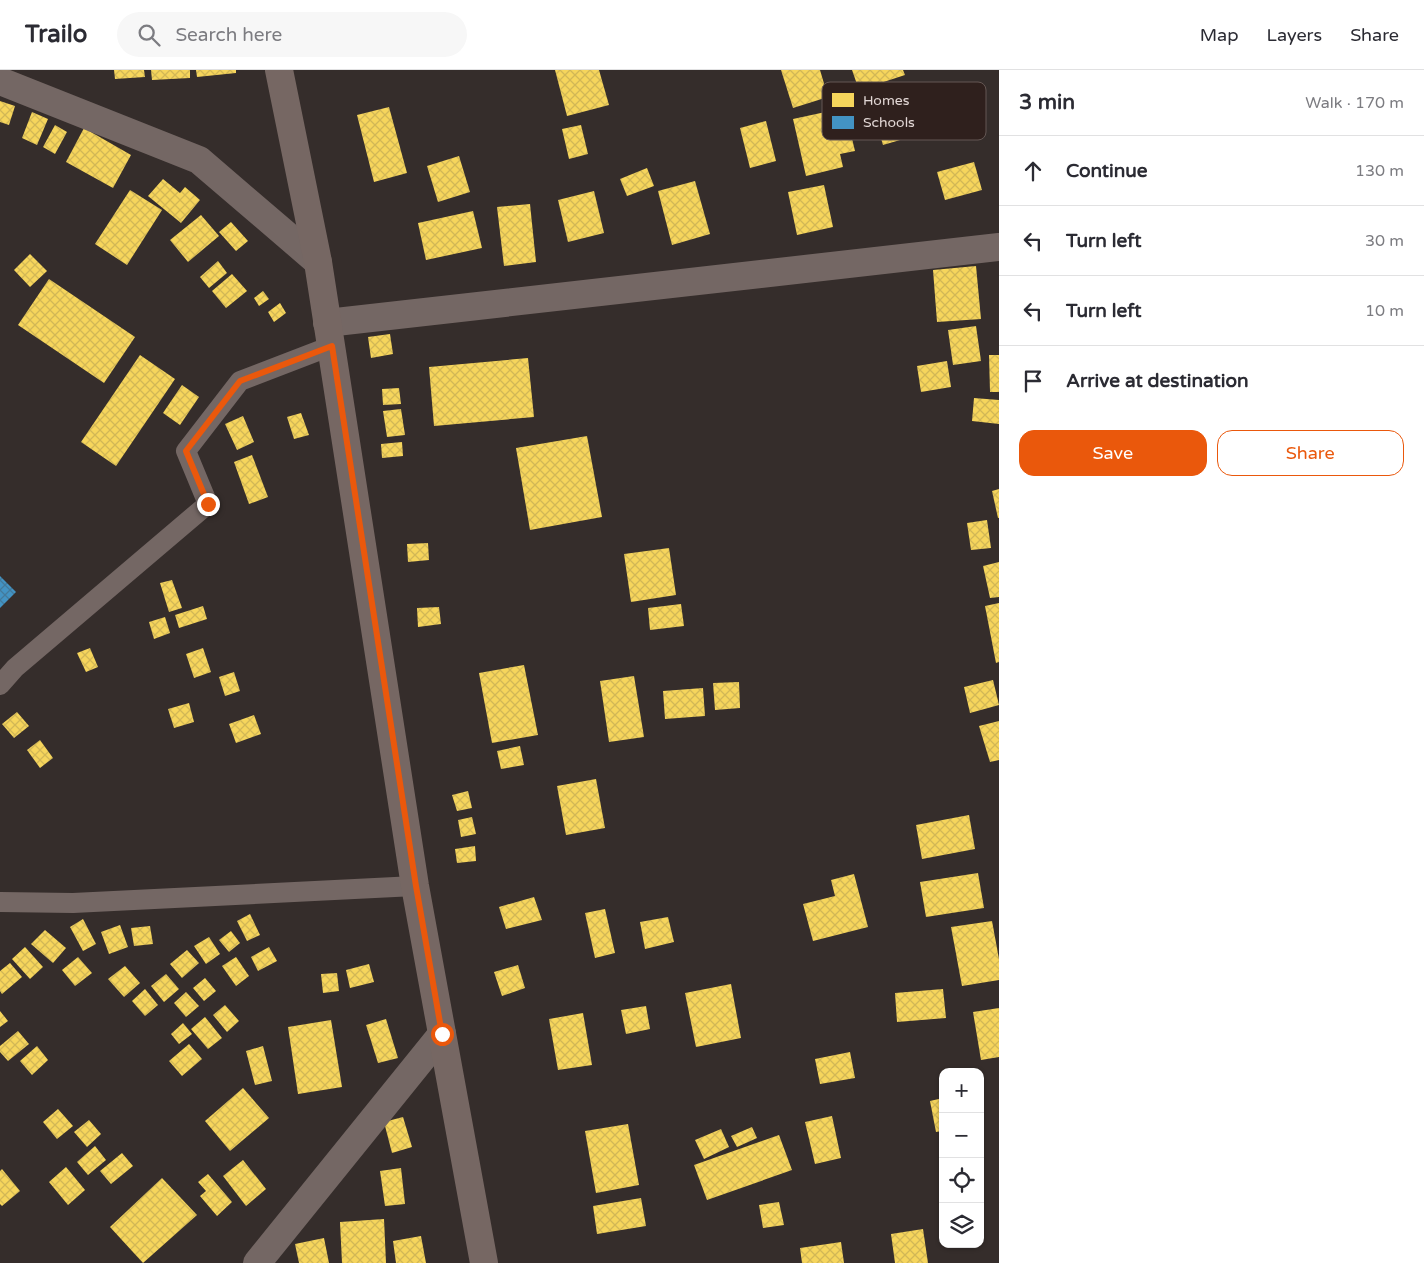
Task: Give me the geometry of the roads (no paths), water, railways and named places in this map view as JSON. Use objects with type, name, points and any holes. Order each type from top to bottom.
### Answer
[{"type":"main road","points":[[279,70],[318,262],[416,886],[484,1263]]},
{"type":"street","points":[[0,81],[199,160],[318,262]]},
{"type":"street","points":[[329,335],[999,247]]},
{"type":"street","points":[[257,1263],[442,1034]]},
{"type":"lane","points":[[0,685],[15,668],[208,504],[186,451],[240,381],[329,335]]},
{"type":"lane","points":[[0,902],[73,903],[416,886]]}]
